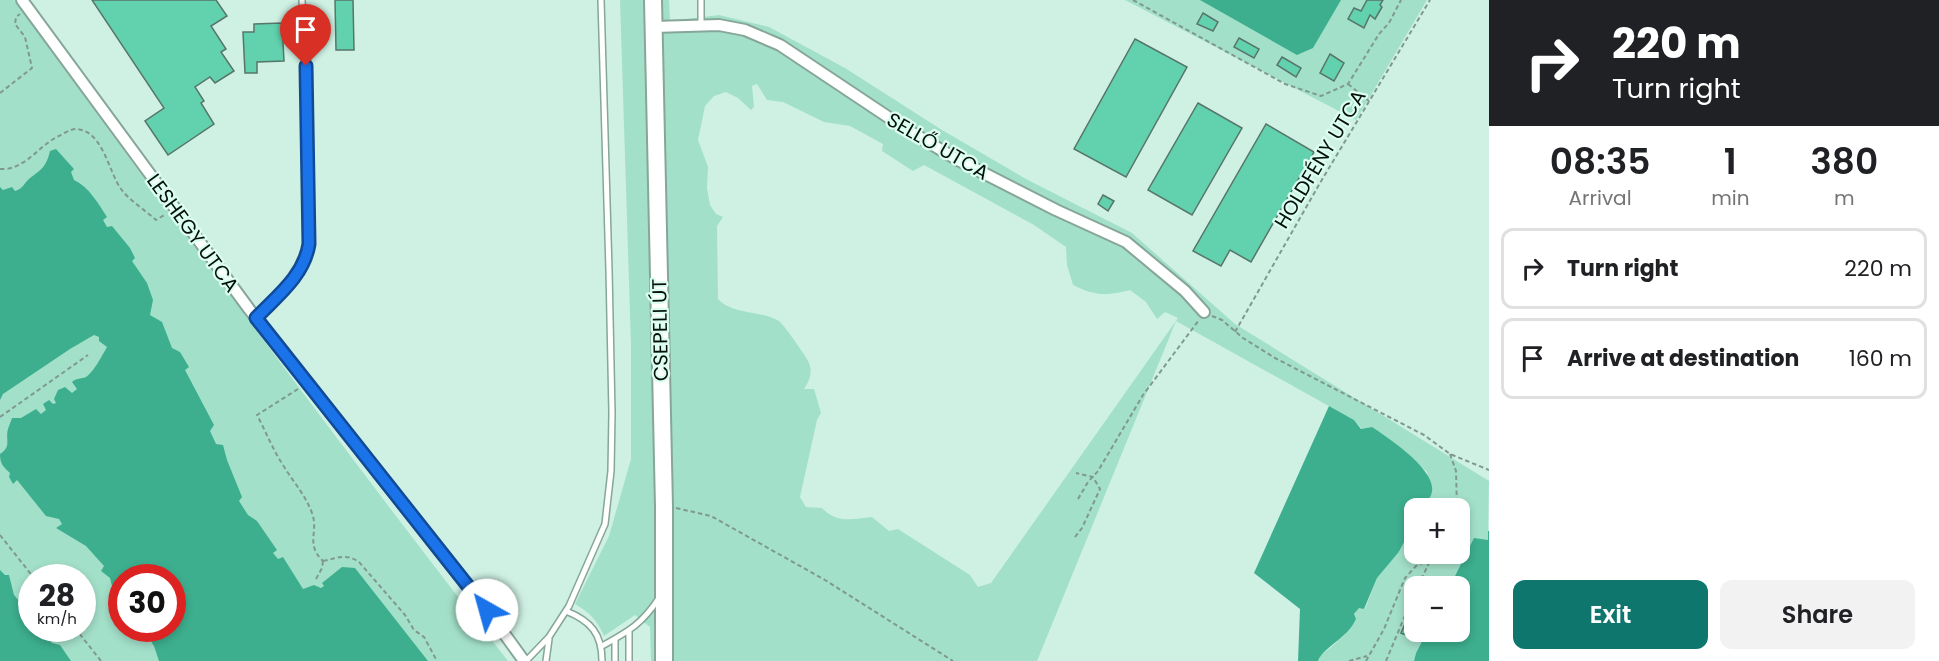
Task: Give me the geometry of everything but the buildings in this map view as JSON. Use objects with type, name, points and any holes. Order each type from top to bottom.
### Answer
[{"type":"street","name":"CSEPELI ÚT","points":[[653,0],[664,507],[664,661]]},
{"type":"street","name":"LESHEGY UTCA","points":[[26,4],[256,318],[525,661]]},
{"type":"street","name":"SELLŐ UTCA","points":[[654,27],[701,25],[745,30],[780,45],[906,129],[958,160],[1056,210],[1126,242],[1185,291],[1204,312]]},
{"type":"lane","points":[[256,318],[300,273],[308,256],[307,92],[303,0]]},
{"type":"lane","points":[[525,661],[549,637],[566,611],[605,524],[611,471],[612,412],[602,0]]},
{"type":"lane","points":[[701,0],[701,25]]},
{"type":"lane","points":[[602,646],[629,631],[646,617],[663,591]]},
{"type":"lane","points":[[566,611],[588,622],[602,646],[602,661]]},
{"type":"lane","points":[[629,631],[629,661]]},
{"type":"lane","points":[[546,661],[549,637]]},
{"type":"lane","points":[[615,639],[615,661]]},
{"type":"path","name":"HOLDFÉNY UTCA","points":[[1133,0],[1284,84],[1321,96],[1348,84],[1379,34],[1389,23],[1401,0]]},
{"type":"path","name":"HOLDFÉNY UTCA","points":[[1235,332],[1320,183],[1430,0]]},
{"type":"path","points":[[0,93],[32,68],[25,38],[14,20],[26,4]]},
{"type":"path","points":[[1348,84],[1370,101]]},
{"type":"path","points":[[0,169],[14,167],[55,138],[75,129],[89,134],[107,156],[114,177],[123,191],[156,220],[175,209]]},
{"type":"path","points":[[1078,499],[1098,471],[1143,395],[1204,312],[1222,320],[1235,332],[1275,358],[1424,435],[1450,454],[1489,470]]},
{"type":"path","points":[[0,417],[88,355]]},
{"type":"path","points":[[307,383],[257,415],[283,466],[294,479],[310,508],[314,519],[313,544],[316,554],[323,561]]},
{"type":"path","points":[[1450,454],[1456,471],[1457,498]]},
{"type":"path","points":[[1075,537],[1100,493],[1099,485],[1093,477],[1076,473]]},
{"type":"path","points":[[664,507],[681,508],[711,516],[825,580],[953,661]]},
{"type":"path","points":[[0,535],[23,564]]},
{"type":"path","points":[[323,561],[342,555],[352,557],[359,562],[405,615],[414,630],[424,638],[437,661]]},
{"type":"path","points":[[316,579],[323,561]]},
{"type":"path","points":[[1349,661],[1367,656],[1376,647],[1405,578],[1420,564]]},
{"type":"path","points":[[1386,661],[1404,618]]},
{"type":"path","points":[[86,642],[101,661]]},
{"type":"path","points":[[1366,661],[1367,656]]},
{"type":"shaded area","points":[[0,0],[14,0],[258,333],[508,661],[0,661]]},
{"type":"shaded area","points":[[620,0],[669,0],[670,21],[719,15],[769,27],[845,68],[942,130],[1026,179],[1132,233],[1235,324],[1489,481],[1488,540],[1474,539],[1470,547],[1470,498],[1430,498],[1427,472],[1406,452],[1372,427],[1362,429],[1354,420],[1176,321],[1037,661],[651,661],[650,627],[635,615],[604,636],[593,617],[575,604],[609,536],[631,459],[631,345]],"holes":[[[757,84],[767,100],[783,102],[824,122],[850,126],[883,144],[882,151],[913,171],[924,165],[1034,225],[1066,247],[1067,265],[1073,285],[1101,294],[1130,290],[1146,302],[1157,319],[1165,312],[1178,318],[991,583],[978,587],[970,575],[898,529],[889,531],[872,517],[839,518],[822,508],[806,507],[800,497],[817,420],[821,413],[814,389],[804,389],[810,377],[810,366],[800,348],[779,321],[764,315],[731,308],[718,299],[717,226],[723,217],[716,214],[710,205],[707,188],[708,167],[698,140],[705,106],[714,96],[726,92],[738,98],[751,110],[754,107],[752,86]]]},
{"type":"shaded area","points":[[1125,0],[1427,0],[1356,120]]},
{"type":"shaded area","points":[[1200,0],[1341,0],[1313,48],[1297,55]]},
{"type":"shaded area","points":[[56,149],[74,169],[71,172],[74,180],[89,191],[100,206],[107,217],[103,220],[107,227],[112,226],[130,248],[135,258],[132,261],[147,283],[153,300],[150,315],[162,322],[172,348],[180,352],[189,367],[185,370],[214,425],[210,431],[216,444],[223,445],[242,497],[239,501],[248,515],[257,521],[277,550],[273,553],[278,559],[283,557],[303,589],[314,585],[321,588],[324,586],[322,583],[342,567],[355,568],[428,661],[159,661],[151,642],[186,642],[186,564],[108,564],[108,576],[101,571],[104,566],[86,546],[56,528],[62,524],[59,519],[46,516],[17,480],[13,484],[9,477],[10,473],[1,462],[0,454],[7,445],[7,433],[12,418],[21,418],[36,409],[41,414],[46,410],[43,404],[49,400],[53,404],[56,403],[54,399],[58,390],[65,387],[72,393],[77,389],[72,382],[89,375],[107,347],[99,341],[99,337],[94,335],[3,394],[0,400],[0,187],[3,190],[12,187],[15,191],[20,189],[43,167],[50,151]]},
{"type":"shaded area","points":[[1329,406],[1354,420],[1361,429],[1372,427],[1389,439],[1421,466],[1428,476],[1432,486],[1430,498],[1404,498],[1404,542],[1398,553],[1377,578],[1364,609],[1359,608],[1354,614],[1356,619],[1352,626],[1325,651],[1318,661],[1298,661],[1300,609],[1254,573]]},
{"type":"shaded area","points":[[1404,531],[1404,564],[1461,564],[1455,576],[1404,576],[1404,642],[1422,642],[1414,661],[1318,661],[1321,655],[1336,643],[1359,607],[1365,609],[1377,578],[1398,553]]},
{"type":"shaded area","points":[[1489,531],[1489,661],[1414,661],[1422,642],[1470,642],[1470,576],[1455,576],[1461,564],[1470,564],[1470,546],[1474,538],[1488,540]]},
{"type":"shaded area","points":[[0,570],[5,575],[9,575],[14,595],[18,600],[18,642],[51,642],[60,645],[71,661],[0,661]]},
{"type":"route","points":[[306,66],[308,256],[300,273],[256,318],[487,610]]}]
